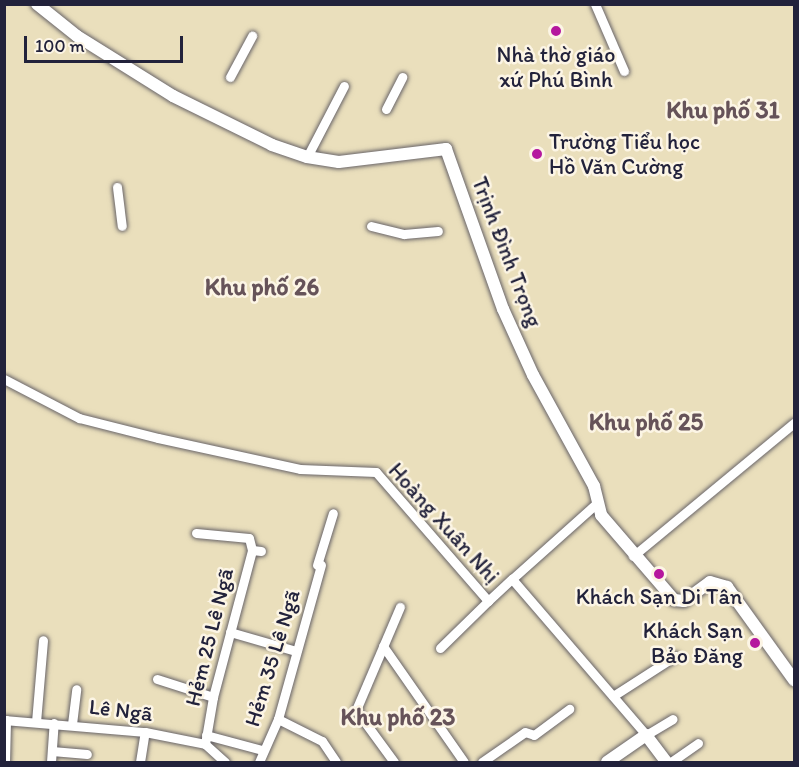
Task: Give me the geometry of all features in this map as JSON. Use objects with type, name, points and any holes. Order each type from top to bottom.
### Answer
[{"type":"street","name":"Trịnh Đình Trọng","points":[[37,4],[77,36],[173,96],[235,129],[307,157],[351,161],[446,149],[498,297],[533,375],[594,486],[596,504],[633,556],[679,602],[710,582],[727,587],[795,680]]},
{"type":"street","points":[[595,4],[624,71]]},
{"type":"street","points":[[230,77],[252,36]]},
{"type":"street","points":[[386,109],[402,77]]},
{"type":"street","points":[[307,157],[344,86]]},
{"type":"street","points":[[117,187],[122,226]]},
{"type":"street","points":[[371,226],[404,234],[438,231]]},
{"type":"street","name":"Hoàng Xuân Nhị","points":[[4,379],[79,418],[158,438],[300,469],[376,472],[488,601],[512,579],[646,735]]},
{"type":"street","points":[[633,556],[795,423]]},
{"type":"street","points":[[512,579],[596,504]]},
{"type":"street","name":"Hẻm 35 Lê Ngã","points":[[259,762],[262,750],[278,719],[333,513]]},
{"type":"street","name":"Hẻm 25 Lê Ngã","points":[[196,533],[249,538],[256,551],[230,632],[205,739]]},
{"type":"street","points":[[440,648],[488,601]]},
{"type":"street","points":[[394,762],[356,710],[400,608]]},
{"type":"street","points":[[230,632],[296,651]]},
{"type":"street","points":[[36,722],[43,640]]},
{"type":"street","points":[[383,646],[464,762]]},
{"type":"street","points":[[613,696],[675,656]]},
{"type":"street","points":[[156,679],[213,697]]},
{"type":"street","points":[[72,724],[76,689]]},
{"type":"street","points":[[482,762],[525,732],[534,735],[569,709]]},
{"type":"street","points":[[278,719],[322,741],[336,762]]},
{"type":"street","points":[[608,762],[673,719]]},
{"type":"street","points":[[5,720],[5,762]]},
{"type":"street","name":"Lê Ngã","points":[[5,720],[72,724],[205,739],[225,762]]},
{"type":"street","points":[[51,762],[54,723]]},
{"type":"street","points":[[140,762],[145,732]]},
{"type":"street","points":[[646,735],[666,762]]},
{"type":"street","points":[[205,739],[262,750]]},
{"type":"street","points":[[671,762],[698,743]]},
{"type":"street","points":[[52,752],[87,754]]},
{"type":"place","name":"Nhà thờ giáo xứ Phú Bình","points":[[556,31]]},
{"type":"place","name":"Trường Tiểu học Hồ Văn Cường","points":[[537,154]]},
{"type":"place","name":"Khách Sạn Di Tân","points":[[659,574]]},
{"type":"place","name":"Khách Sạn Bảo Đăng","points":[[755,643]]},
{"type":"district","name":"Khu phố 31","points":[[723,110]]},
{"type":"district","name":"Khu phố 26","points":[[262,287]]},
{"type":"district","name":"Khu phố 25","points":[[646,422]]},
{"type":"district","name":"Khu phố 23","points":[[398,717]]}]
